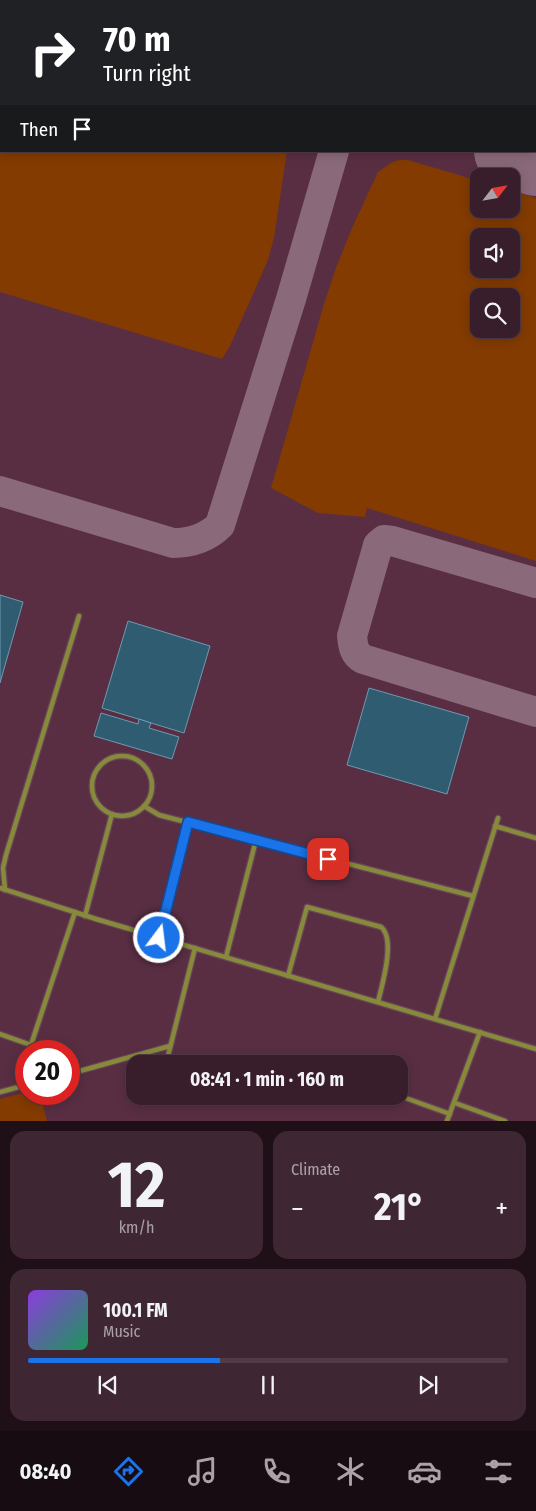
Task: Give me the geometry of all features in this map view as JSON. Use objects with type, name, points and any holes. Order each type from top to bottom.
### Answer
[{"type":"lane","points":[[79,616],[6,855],[2,889],[85,916],[536,1049]]},
{"type":"lane","points":[[125,755],[143,764],[149,772],[152,792],[148,802],[132,814],[122,816],[112,814],[104,810],[93,794],[94,774],[106,760],[115,756],[125,755]]},
{"type":"lane","points":[[144,806],[159,815],[473,896]]},
{"type":"lane","points":[[85,916],[112,814]]},
{"type":"lane","points":[[435,1019],[498,818]]},
{"type":"lane","points":[[159,938],[188,822]]},
{"type":"lane","points":[[495,826],[536,838]]},
{"type":"lane","points":[[226,958],[256,840]]},
{"type":"lane","points":[[288,976],[307,907],[381,927],[385,930],[387,936],[388,952],[378,1002]]},
{"type":"lane","points":[[0,1034],[31,1045],[75,912]]},
{"type":"lane","points":[[168,1055],[194,948]]},
{"type":"lane","points":[[447,1121],[480,1032]]},
{"type":"lane","points":[[80,1071],[170,1046]]},
{"type":"lane","points":[[0,1092],[15,1088]]},
{"type":"lane","points":[[408,1099],[450,1114]]},
{"type":"lane","points":[[455,1103],[505,1121]]},
{"type":"shaded area","points":[[0,152],[536,152],[536,1121],[0,1121]]},
{"type":"shaded area","points":[[0,152],[287,152],[274,238],[268,260],[230,346],[222,359],[0,292]]},
{"type":"shaded area","points":[[408,160],[470,178],[470,218],[520,218],[520,194],[536,198],[536,561],[367,508],[365,517],[318,513],[271,488],[336,268],[378,172],[392,162]]},
{"type":"shaded area","points":[[15,1095],[15,1105],[43,1105],[47,1121],[0,1121],[0,1099]]},
{"type":"building","points":[[0,595],[23,602],[0,683]]},
{"type":"building","points":[[128,621],[210,646],[184,733],[102,708]]},
{"type":"building","points":[[369,688],[469,717],[447,794],[347,765]]},
{"type":"building","points":[[101,713],[138,724],[139,719],[151,723],[149,728],[179,737],[172,759],[94,736]]},
{"type":"taxiway","points":[[0,491],[173,543],[199,539],[220,525],[291,299],[334,152]]},
{"type":"taxiway","points":[[536,583],[384,540],[378,545],[352,636],[356,652],[363,659],[536,712]]},
{"type":"runway","points":[[514,152],[536,159]]},
{"type":"route","points":[[159,938],[188,822],[328,859]]}]
